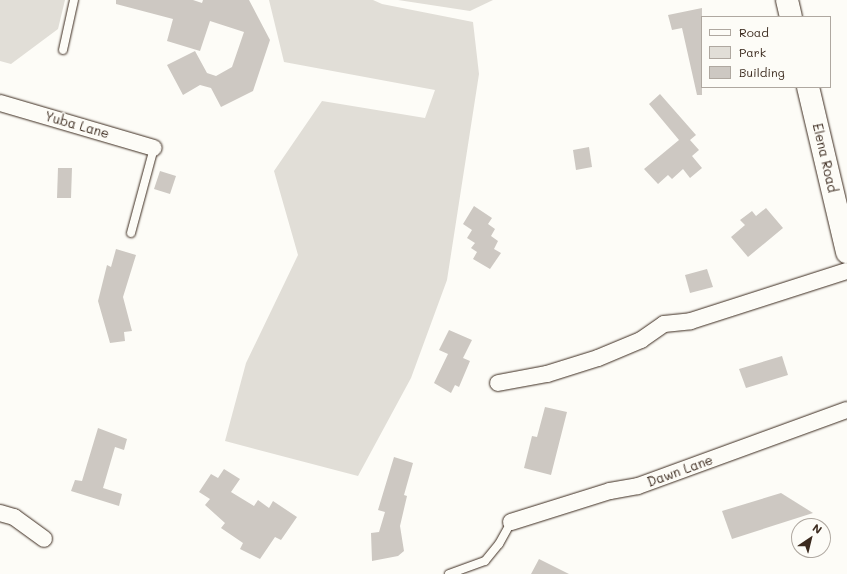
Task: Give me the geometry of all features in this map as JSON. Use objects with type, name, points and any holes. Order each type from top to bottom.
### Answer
[{"type":"street","points":[[787,0],[791,16]]},
{"type":"street","name":"Elena Road","points":[[808,88],[847,252]]},
{"type":"street","name":"Yuba Lane","points":[[0,103],[154,148]]},
{"type":"street","points":[[498,383],[554,372],[641,340],[664,324],[691,322],[847,271]]},
{"type":"street","name":"Dawn Lane","points":[[511,522],[610,491],[638,486],[847,410]]},
{"type":"street","points":[[0,513],[14,517],[44,539]]},
{"type":"lane","points":[[63,50],[74,0]]},
{"type":"lane","points":[[132,233],[154,148]]},
{"type":"lane","points":[[449,574],[485,561],[499,544],[511,522]]},
{"type":"green space","points":[[0,0],[65,0],[58,29],[11,64],[0,61]]},
{"type":"green space","points":[[269,0],[373,0],[382,4],[473,22],[479,74],[447,280],[411,378],[358,476],[225,441],[246,363],[298,255],[274,171],[322,101],[425,118],[435,90],[284,62]]},
{"type":"green space","points":[[398,0],[493,0],[470,11]]},
{"type":"building","points":[[116,0],[193,0],[202,3],[203,0],[249,0],[270,40],[253,91],[221,107],[211,88],[200,85],[183,95],[167,65],[195,51],[207,73],[216,76],[232,67],[244,32],[210,21],[200,51],[167,41],[173,19],[116,4]]},
{"type":"building","points":[[702,8],[702,95],[697,95],[682,28],[672,30],[668,15]]},
{"type":"building","points":[[660,94],[696,135],[690,140],[699,150],[692,156],[702,168],[690,178],[683,169],[672,179],[668,175],[658,184],[644,169],[679,140],[649,104]]},
{"type":"building","points":[[589,147],[592,167],[576,170],[573,150]]},
{"type":"building","points":[[58,168],[72,168],[71,198],[57,198]]},
{"type":"building","points":[[160,171],[176,176],[170,194],[154,189]]},
{"type":"building","points":[[474,206],[492,218],[488,224],[495,229],[491,236],[498,241],[494,249],[501,253],[490,269],[473,259],[477,252],[471,248],[475,243],[467,238],[472,230],[463,224]]},
{"type":"building","points":[[766,208],[783,228],[748,257],[731,237],[745,225],[740,220],[752,211],[756,216]]},
{"type":"building","points":[[116,249],[136,255],[123,297],[132,331],[124,332],[125,341],[110,343],[98,301],[107,265],[111,267]]},
{"type":"building","points":[[707,269],[713,287],[690,293],[685,275]]},
{"type":"building","points":[[449,330],[472,340],[463,358],[470,361],[459,387],[455,385],[451,393],[434,383],[448,354],[439,350]]},
{"type":"building","points":[[782,356],[788,375],[746,388],[739,369]]},
{"type":"building","points":[[545,407],[567,412],[551,475],[524,468],[532,436],[537,437]]},
{"type":"building","points":[[98,428],[127,439],[124,450],[115,447],[103,488],[122,494],[119,506],[71,491],[75,480],[82,481]]},
{"type":"building","points":[[394,457],[413,463],[404,495],[407,496],[400,526],[404,551],[398,556],[372,561],[371,533],[379,532],[385,512],[378,510]]},
{"type":"building","points":[[224,469],[240,479],[231,492],[254,506],[258,500],[269,508],[273,501],[297,517],[281,540],[275,537],[260,559],[240,549],[243,543],[221,528],[225,523],[205,505],[210,499],[199,492],[211,474],[218,478]]},
{"type":"building","points":[[781,493],[813,513],[797,518],[791,518],[791,520],[732,539],[722,511]]},
{"type":"building","points":[[539,559],[569,574],[531,574]]}]
